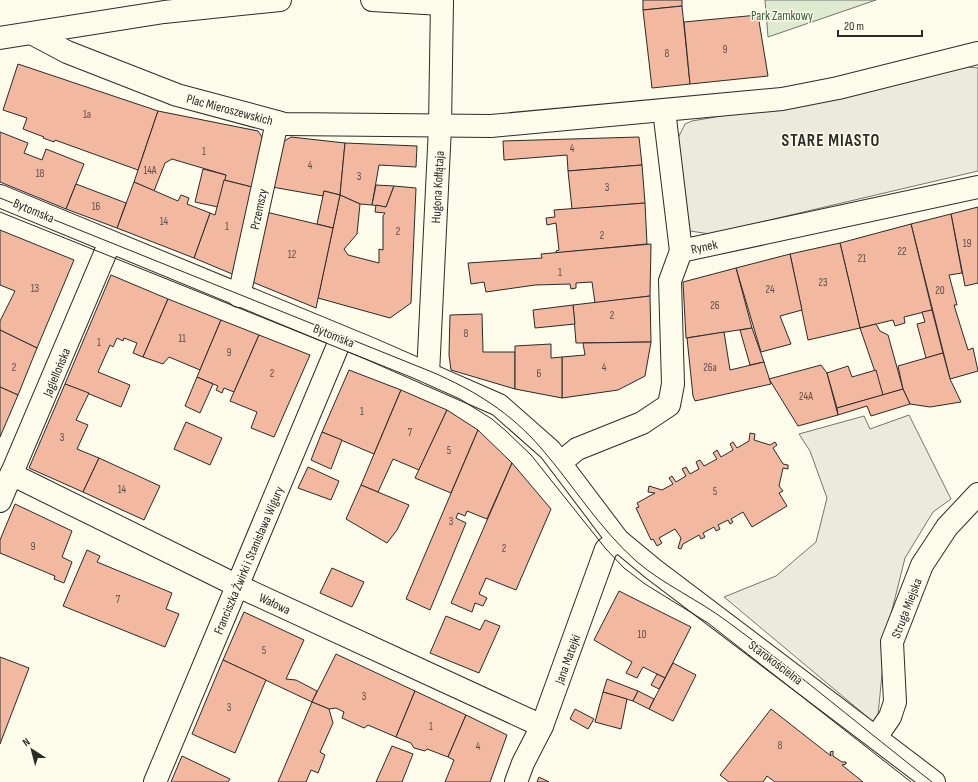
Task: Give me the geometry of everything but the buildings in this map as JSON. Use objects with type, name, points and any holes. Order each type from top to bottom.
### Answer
[{"type":"street","points":[[0,38],[33,34],[163,6],[280,0]]},
{"type":"street","points":[[372,0],[442,2]]},
{"type":"street","name":"Hugona Kołłątaja","points":[[428,374],[440,127],[442,2]]},
{"type":"street","name":"Plac Mieroszewskich","points":[[33,34],[67,52],[177,95],[285,124],[440,127]]},
{"type":"street","points":[[440,127],[491,126],[782,99],[838,88],[978,53]]},
{"type":"street","points":[[664,110],[681,251]]},
{"type":"street","name":"Przemszy","points":[[239,296],[277,122]]},
{"type":"street","name":"Rynek","points":[[560,463],[577,449],[642,424],[669,405],[673,384],[670,281],[681,251],[978,187]]},
{"type":"street","name":"Bytomska","points":[[0,196],[499,405],[550,450],[618,540]]},
{"type":"street","name":"Jagiellońska","points":[[0,501],[110,242]]},
{"type":"street","name":"Franciszka Żwirki i Stanisława Wigury","points":[[155,782],[342,338]]},
{"type":"street","name":"Wałowa","points":[[12,474],[238,586],[542,726]]},
{"type":"street","name":"Struga Miejska","points":[[876,737],[890,717],[895,702],[892,642],[922,566],[947,527],[978,494]]},
{"type":"street","name":"Jana Matejki","points":[[516,782],[523,763],[542,726],[606,549],[618,540]]},
{"type":"street","name":"Starokościelna","points":[[618,540],[653,569],[934,782]]},
{"type":"green space","name":"Park Zamkowy","points":[[765,0],[876,0],[768,37]]},
{"type":"shaded area","points":[[968,67],[978,68],[978,171],[710,234],[690,231],[677,140],[685,124],[692,121],[785,105]]},
{"type":"shaded area","points":[[909,415],[951,499],[933,512],[905,558],[886,634],[877,725],[724,597],[776,576],[816,542],[827,498],[810,451],[799,434],[864,416],[870,429]]},
{"type":"tram line","points":[[0,198],[432,372],[477,395],[504,413],[529,435],[553,462],[610,535],[636,561],[658,578],[717,614],[754,641],[932,782]]},
{"type":"tram line","points":[[0,212],[413,378],[460,399],[492,419],[531,455],[606,549],[624,568],[645,584],[708,623],[911,782]]},
{"type":"district","name":"STARE MIASTO","points":[[831,140]]}]
